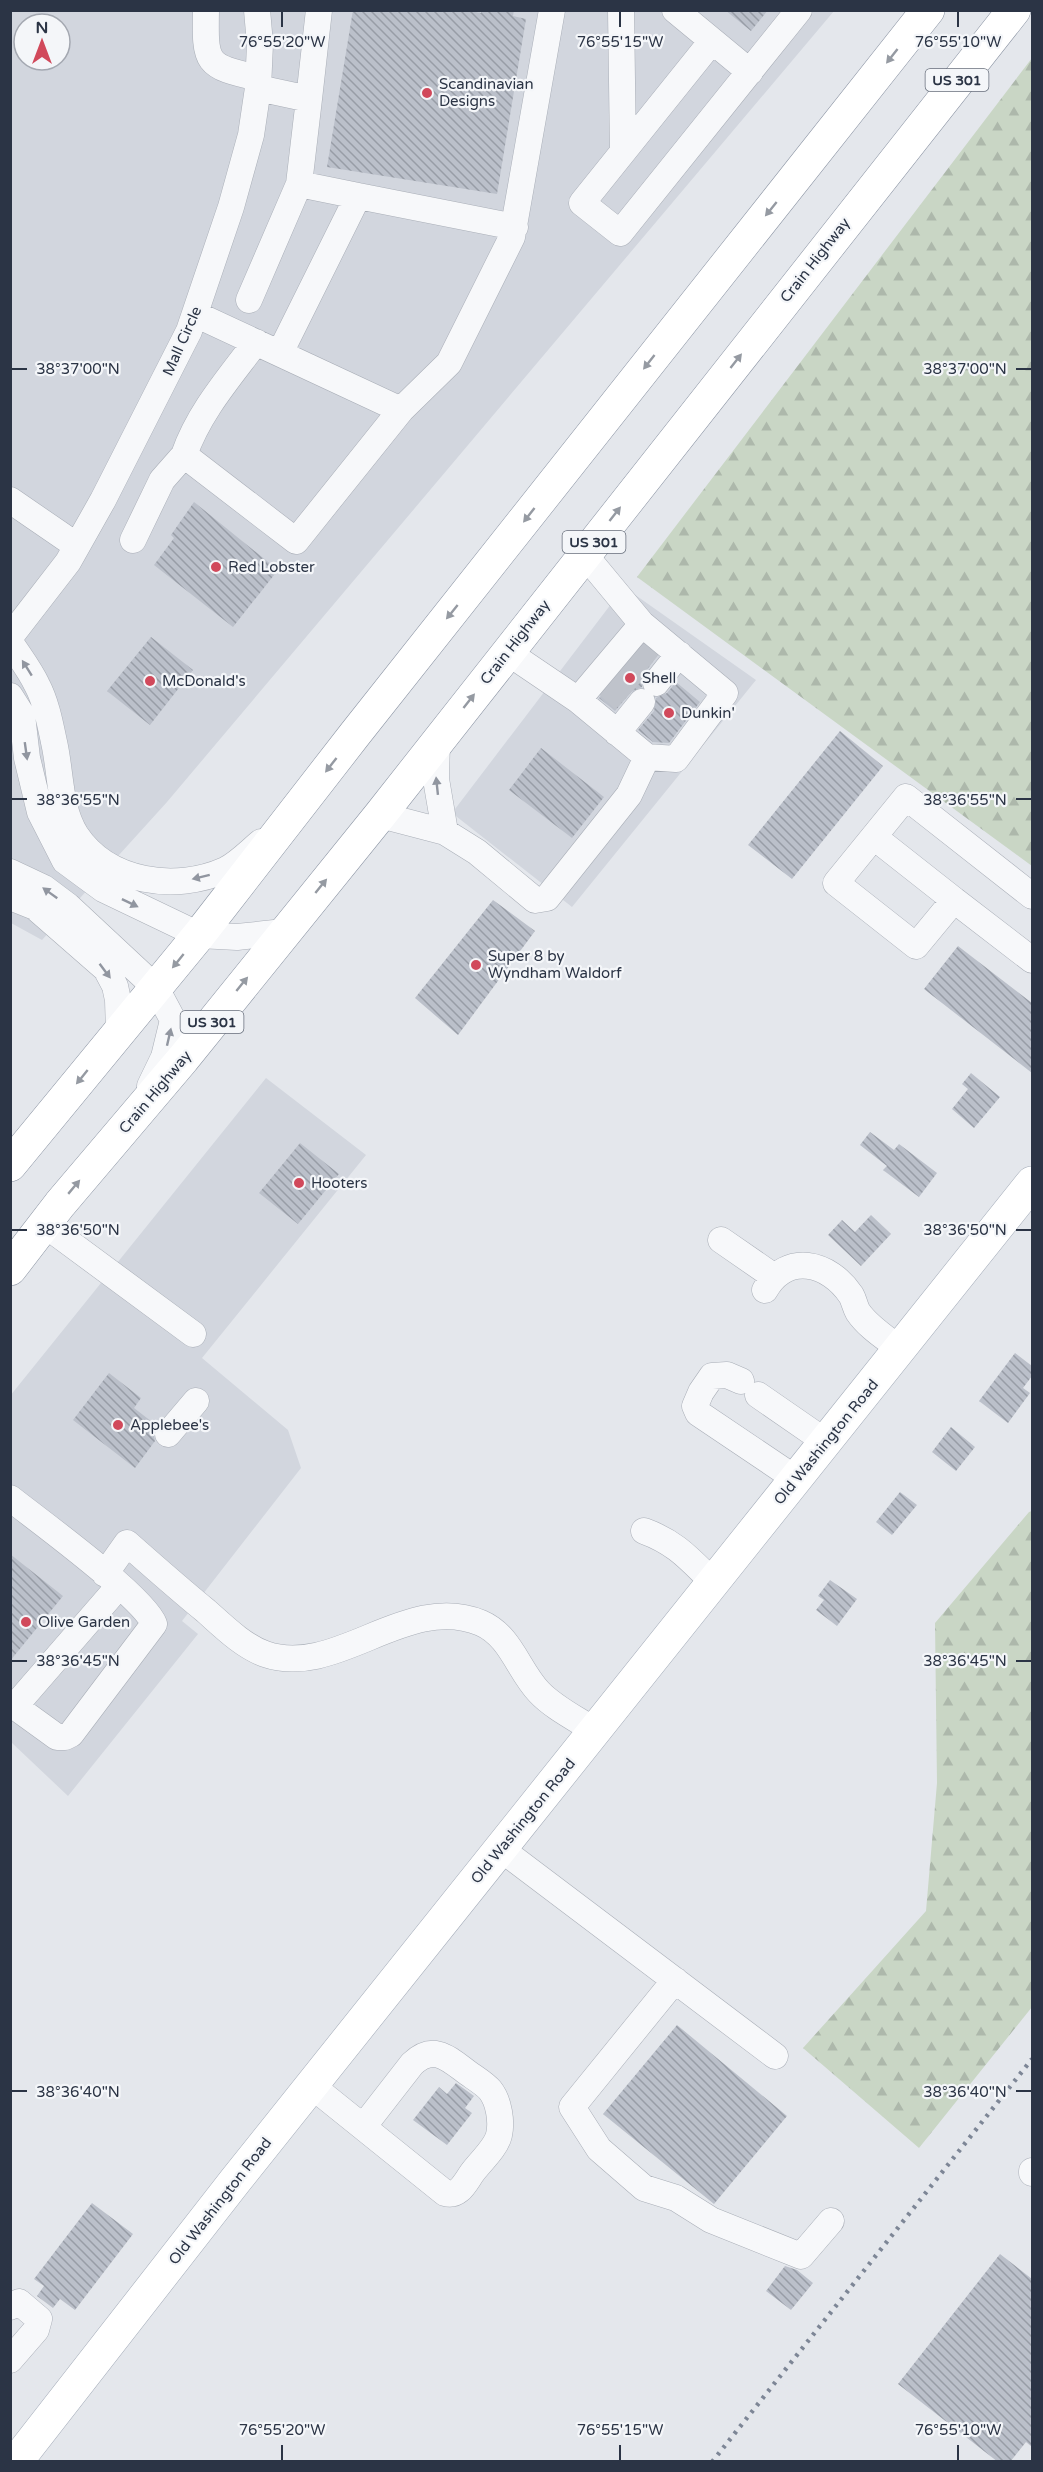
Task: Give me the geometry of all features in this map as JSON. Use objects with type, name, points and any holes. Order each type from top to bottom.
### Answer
[{"type":"main road","points":[[10,1165],[199,935],[928,10]]},
{"type":"main road","name":"Crain Highway","points":[[10,1269],[44,1224],[139,1111],[380,814],[1014,10]]},
{"type":"main road","name":"Old Washington Road","points":[[16,2462],[235,2181],[1032,1183]]},
{"type":"street","points":[[206,10],[205,47],[216,66],[258,83],[309,99]]},
{"type":"street","name":"Mall Circle","points":[[10,637],[68,562],[165,379],[195,314],[231,207],[251,135],[258,83],[260,44],[257,10]]},
{"type":"street","points":[[249,300],[299,183],[319,10]]},
{"type":"street","points":[[184,454],[296,541],[401,410],[449,363],[515,227],[552,10]]},
{"type":"street","points":[[621,10],[623,152]]},
{"type":"street","points":[[675,10],[750,72]]},
{"type":"street","points":[[712,41],[582,203],[620,233],[799,10]]},
{"type":"street","points":[[299,183],[515,227]]},
{"type":"street","points":[[280,353],[358,196]]},
{"type":"street","points":[[195,314],[401,410]]},
{"type":"street","points":[[133,540],[162,480],[184,454],[204,411],[255,342]]},
{"type":"street","points":[[10,500],[77,546]]},
{"type":"street","points":[[584,554],[627,672],[617,733]]},
{"type":"street","points":[[10,642],[37,685],[55,744],[64,804],[76,835],[94,854],[114,869],[145,879],[169,883],[202,878],[227,869],[285,824]]},
{"type":"street","points":[[507,652],[578,700],[647,757],[676,759],[725,693],[680,655]]},
{"type":"street","points":[[627,672],[680,655]]},
{"type":"street","points":[[578,700],[627,672],[680,655]]},
{"type":"street","points":[[10,696],[22,715],[27,758],[40,812],[65,861],[103,889],[199,935],[237,937],[285,932]]},
{"type":"street","points":[[437,740],[436,778],[445,832]]},
{"type":"street","points":[[380,814],[445,832],[477,852],[535,900],[541,900],[547,898],[629,795],[647,757]]},
{"type":"street","points":[[954,900],[916,946],[836,883],[906,798],[1032,896]]},
{"type":"street","points":[[874,837],[1032,960]]},
{"type":"street","points":[[10,872],[44,888],[68,906],[156,988],[172,1020],[164,1057],[139,1111]]},
{"type":"street","points":[[10,897],[35,907],[106,969],[115,986],[118,1000],[119,1032]]},
{"type":"street","points":[[44,1224],[193,1334]]},
{"type":"street","points":[[721,1240],[769,1283],[789,1267],[807,1266],[826,1270],[851,1296],[858,1312],[900,1349]]},
{"type":"street","points":[[796,1479],[698,1413],[695,1406],[712,1376],[727,1375],[826,1442]]},
{"type":"street","points":[[168,1434],[196,1401]]},
{"type":"street","points":[[10,1498],[112,1580],[151,1616],[154,1624],[71,1734],[57,1737],[13,1705],[112,1580],[127,1543],[238,1638],[264,1653],[292,1659],[319,1656],[406,1623],[442,1617],[475,1621],[493,1630],[506,1642],[537,1690],[548,1700],[595,1731]]},
{"type":"street","points":[[644,1531],[663,1538],[689,1556],[714,1583]]},
{"type":"street","points":[[501,1849],[775,2056]]},
{"type":"street","points":[[675,1980],[572,2107],[599,2149],[644,2188],[676,2198],[711,2220],[801,2256],[831,2221]]},
{"type":"street","points":[[312,2086],[445,2193],[450,2194],[460,2190],[498,2139],[500,2123],[497,2103],[491,2091],[446,2056],[433,2054],[423,2055],[412,2064],[363,2127]]},
{"type":"street","points":[[10,2307],[19,2302],[39,2319],[36,2330],[10,2360]]},
{"type":"shaded area","points":[[11,11],[834,11],[167,802],[42,940],[11,923]]},
{"type":"shaded area","points":[[624,587],[756,680],[572,907],[452,813]]},
{"type":"shaded area","points":[[266,1078],[366,1155],[202,1358],[288,1430],[301,1468],[182,1621],[198,1634],[68,1796],[11,1742],[10,1396]]},
{"type":"green space","points":[[1032,58],[1032,866],[637,577]]},
{"type":"green space","points":[[1032,1511],[1032,2007],[919,2148],[803,2048],[926,1911],[937,1783],[935,1623]]},
{"type":"building","name":"Scandinavian Designs","points":[[353,10],[466,10],[481,13],[482,10],[514,10],[513,16],[526,19],[497,194],[327,167]]},
{"type":"building","points":[[725,10],[768,10],[751,31]]},
{"type":"building","name":"Red Lobster","points":[[194,502],[278,570],[233,627],[154,565],[174,538],[171,535]]},
{"type":"building","name":"McDonald's","points":[[151,637],[193,670],[150,725],[107,691]]},
{"type":"building","points":[[644,645],[657,656],[644,674],[642,687],[631,692],[615,711],[599,698]]},
{"type":"building","points":[[676,682],[700,702],[669,743],[653,742],[638,730],[654,711],[656,698],[667,693]]},
{"type":"building","points":[[840,731],[883,766],[792,879],[748,845]]},
{"type":"building","points":[[541,748],[604,797],[572,838],[509,790]]},
{"type":"building","name":"Super 8 by Wyndham Waldorf","points":[[493,900],[535,931],[458,1035],[415,998]]},
{"type":"building","points":[[958,946],[1032,1003],[1032,1073],[924,989]]},
{"type":"building","points":[[971,1073],[1000,1097],[974,1128],[952,1109],[968,1089],[962,1084]]},
{"type":"building","points":[[870,1132],[894,1150],[899,1144],[937,1173],[919,1197],[883,1170],[887,1166],[860,1145]]},
{"type":"building","name":"Hooters","points":[[300,1143],[339,1174],[298,1224],[259,1193]]},
{"type":"building","points":[[871,1215],[891,1234],[861,1266],[828,1235],[842,1220],[855,1232]]},
{"type":"building","points":[[1015,1353],[1032,1366],[1032,1376],[1023,1388],[1030,1393],[1008,1423],[979,1401]]},
{"type":"building","name":"Applebee's","points":[[109,1373],[141,1398],[134,1408],[156,1425],[153,1432],[155,1441],[135,1468],[73,1420]]},
{"type":"building","points":[[951,1427],[975,1447],[956,1471],[932,1452]]},
{"type":"building","points":[[900,1492],[917,1505],[892,1535],[876,1522]]},
{"type":"building","name":"Olive Garden","points":[[10,1554],[63,1596],[10,1661]]},
{"type":"building","points":[[830,1580],[857,1599],[837,1626],[816,1610],[824,1600],[818,1596]]},
{"type":"building","points":[[677,2025],[787,2116],[714,2204],[603,2114]]},
{"type":"building","points":[[456,2083],[474,2096],[465,2108],[472,2113],[447,2145],[413,2120],[439,2087],[447,2094]]},
{"type":"building","points":[[92,2203],[133,2234],[75,2310],[60,2299],[53,2308],[37,2296],[44,2286],[34,2279]]},
{"type":"building","points":[[1000,2254],[1032,2279],[1032,2447],[1026,2442],[1010,2462],[998,2462],[898,2384]]},
{"type":"building","points":[[785,2266],[797,2270],[813,2283],[791,2310],[766,2291]]},
{"type":"tunnel","points":[[634,650],[651,664]]},
{"type":"tunnel","points":[[621,665],[650,691]]},
{"type":"tunnel","points":[[607,684],[624,700]]},
{"type":"railway","points":[[712,2462],[1032,2059]]},
{"type":"place","name":"Scandinavian Designs","points":[[427,93]]},
{"type":"place","name":"Red Lobster","points":[[216,567]]},
{"type":"place","name":"Shell","points":[[630,678]]},
{"type":"place","name":"McDonald's","points":[[150,681]]},
{"type":"place","name":"Dunkin'","points":[[669,713]]},
{"type":"place","name":"Super 8 by Wyndham Waldorf","points":[[476,965]]},
{"type":"place","name":"Hooters","points":[[299,1183]]},
{"type":"place","name":"Applebee's","points":[[118,1425]]},
{"type":"place","name":"Olive Garden","points":[[26,1622]]}]
